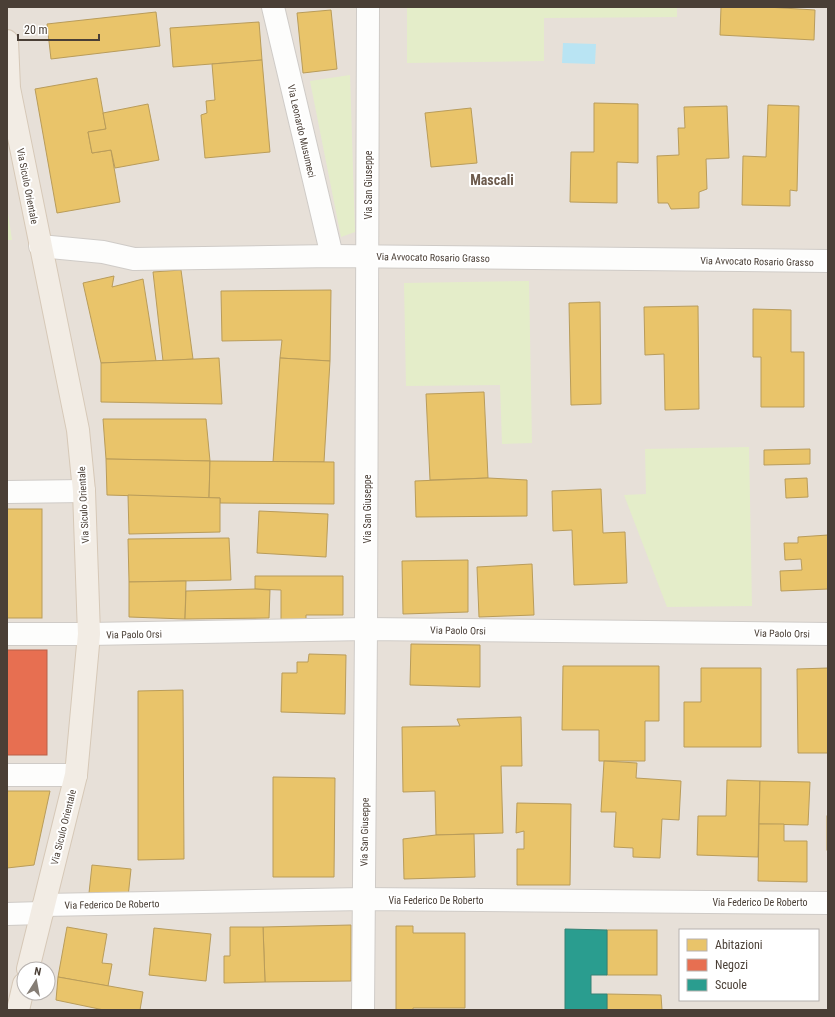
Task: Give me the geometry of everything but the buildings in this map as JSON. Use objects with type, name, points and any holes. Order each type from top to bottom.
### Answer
[{"type":"main road","name":"Via Siculo Orientale","points":[[7,41],[9,88],[78,430],[84,491],[88,634],[76,775],[30,961]]},
{"type":"street","name":"Via Leonardo Musumeci","points":[[272,7],[332,256]]},
{"type":"street","name":"Via San Giuseppe","points":[[362,1010],[366,629],[368,7]]},
{"type":"street","name":"Via Avvocato Rosario Grasso","points":[[40,246],[102,252],[134,259],[368,256],[828,261]]},
{"type":"street","points":[[7,492],[84,491]]},
{"type":"street","name":"Via Paolo Orsi","points":[[7,634],[366,629],[828,634]]},
{"type":"street","points":[[7,775],[76,775]]},
{"type":"street","name":"Via Federico De Roberto","points":[[7,914],[43,909],[363,899],[828,902]]},
{"type":"shaded area","points":[[7,7],[828,7],[828,1010],[7,1010]]},
{"type":"green space","points":[[407,7],[677,7],[677,17],[544,18],[544,61],[407,63]]},
{"type":"green space","points":[[350,75],[355,232],[341,237],[310,81]]},
{"type":"green space","points":[[7,207],[12,240],[7,240]]},
{"type":"green space","points":[[529,281],[532,443],[502,444],[500,385],[406,386],[404,283]]},
{"type":"green space","points":[[749,447],[752,606],[667,607],[624,495],[646,494],[645,449]]},
{"type":"water","points":[[563,43],[596,44],[595,64],[562,63]]},
{"type":"district","name":"Mascali","points":[[492,180]]}]
